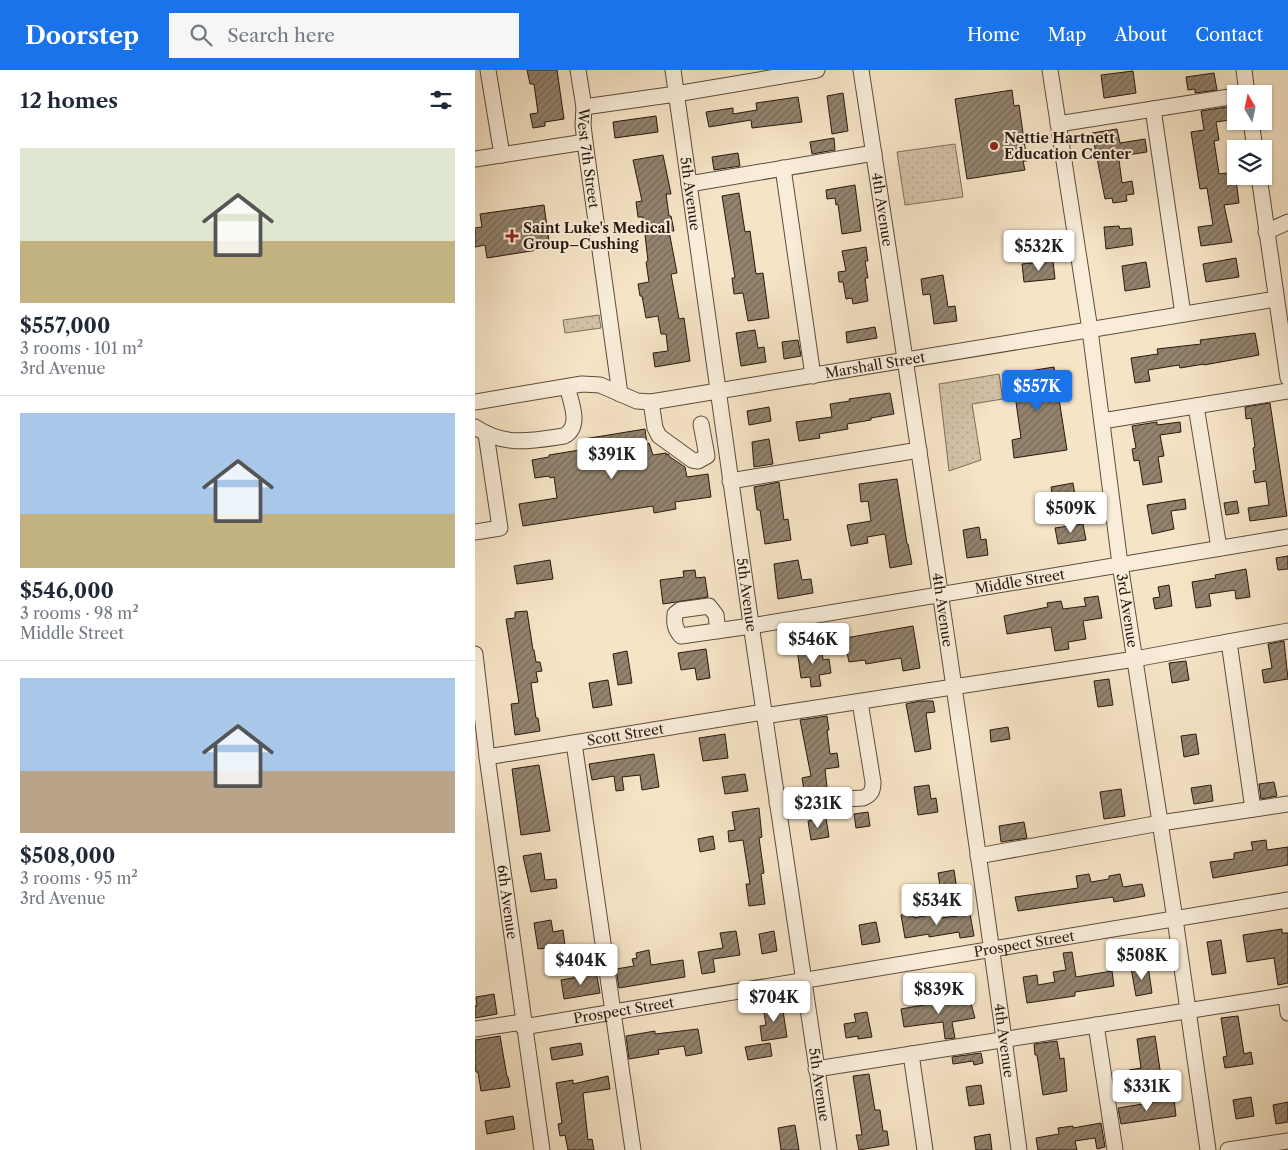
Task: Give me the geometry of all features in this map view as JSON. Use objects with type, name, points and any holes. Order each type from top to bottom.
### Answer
[{"type":"street","points":[[488,70],[502,155]]},
{"type":"street","name":"West 7th Street","points":[[578,70],[584,107],[583,125],[585,142],[620,394]]},
{"type":"street","name":"5th Avenue","points":[[673,70],[751,626],[829,1150]]},
{"type":"street","points":[[584,107],[676,94],[772,74],[817,70]]},
{"type":"street","name":"4th Avenue","points":[[861,70],[906,361],[992,949],[1019,1150]]},
{"type":"street","name":"3rd Avenue","points":[[1050,70],[1090,330],[1120,564],[1161,823],[1208,1150]]},
{"type":"street","points":[[1244,70],[1246,85]]},
{"type":"street","points":[[1058,124],[1227,97]]},
{"type":"street","points":[[1153,109],[1183,314]]},
{"type":"street","points":[[475,160],[585,142]]},
{"type":"street","points":[[689,184],[874,153]]},
{"type":"street","points":[[783,168],[813,376]]},
{"type":"street","points":[[1260,185],[1276,299],[1285,334],[1288,378]]},
{"type":"street","points":[[1266,232],[1288,222]]},
{"type":"street","name":"Marshall Street","points":[[475,402],[583,384],[600,385],[637,401],[651,402],[1276,299]]},
{"type":"street","points":[[480,430],[503,440],[518,442],[564,436],[570,432],[573,426],[574,415],[567,387]]},
{"type":"street","points":[[1102,421],[1288,391]]},
{"type":"street","points":[[651,402],[655,428],[659,436],[692,460],[698,461],[707,456],[701,424]]},
{"type":"street","points":[[1196,406],[1219,548]]},
{"type":"street","points":[[475,532],[500,528],[480,430]]},
{"type":"street","points":[[731,482],[919,450]]},
{"type":"street","name":"Middle Street","points":[[718,631],[1288,537]]},
{"type":"street","name":"Scott Street","points":[[487,757],[764,714],[860,702],[1135,660],[1288,631]]},
{"type":"street","points":[[1229,642],[1253,809]]},
{"type":"street","name":"6th Avenue","points":[[475,654],[523,1025],[542,1150]]},
{"type":"street","points":[[777,804],[869,796],[872,792],[873,782],[860,702]]},
{"type":"street","points":[[574,743],[633,1150]]},
{"type":"street","points":[[978,856],[1161,823],[1288,804]]},
{"type":"street","name":"Prospect Street","points":[[475,1029],[523,1025],[613,1012],[1288,900]]},
{"type":"street","points":[[816,1069],[1287,995],[1288,1013]]},
{"type":"street","points":[[1096,1025],[1115,1150]]},
{"type":"street","points":[[911,1054],[925,1150]]},
{"type":"street","points":[[1228,1150],[1288,1141]]},
{"type":"shaded area","points":[[955,144],[963,197],[905,205],[897,152]]},
{"type":"shaded area","points":[[599,315],[601,328],[565,333],[563,320]]},
{"type":"shaded area","points":[[999,374],[1003,399],[972,404],[981,460],[949,471],[939,384]]},
{"type":"building","points":[[527,70],[557,70],[564,119],[545,122],[545,126],[533,128],[530,114],[538,113],[534,84],[530,84]]},
{"type":"building","points":[[1133,71],[1136,93],[1104,98],[1101,75]]},
{"type":"building","points":[[1214,73],[1217,90],[1195,93],[1195,89],[1188,90],[1186,77]]},
{"type":"building","name":"Nettie Hartnett Education Center","points":[[1012,90],[1014,106],[1019,105],[1027,161],[1023,161],[1025,170],[967,179],[955,99]]},
{"type":"building","points":[[843,93],[848,131],[832,134],[827,96]]},
{"type":"building","points":[[798,97],[802,122],[752,128],[751,120],[709,127],[706,112],[733,108],[733,114],[757,110],[756,103]]},
{"type":"building","points":[[1227,107],[1227,120],[1216,122],[1219,140],[1214,141],[1219,174],[1227,173],[1227,185],[1237,185],[1239,203],[1224,205],[1232,242],[1201,246],[1198,227],[1213,225],[1207,188],[1200,189],[1191,132],[1204,130],[1201,111]]},
{"type":"building","points":[[656,116],[658,132],[615,138],[613,122]]},
{"type":"building","points":[[1117,129],[1120,143],[1145,139],[1147,152],[1121,156],[1121,160],[1119,160],[1122,183],[1132,181],[1134,194],[1126,195],[1127,201],[1113,203],[1112,198],[1105,199],[1092,133]]},
{"type":"building","points":[[834,138],[835,150],[812,154],[810,142]]},
{"type":"building","points":[[738,153],[740,166],[714,170],[712,157]]},
{"type":"building","points":[[663,155],[671,194],[666,194],[669,216],[671,216],[674,231],[669,231],[677,273],[671,274],[679,319],[684,318],[690,361],[655,367],[653,353],[668,351],[666,334],[661,334],[658,316],[646,318],[642,296],[640,296],[638,284],[649,282],[646,262],[648,261],[643,217],[638,217],[636,202],[642,201],[633,160]]},
{"type":"building","points":[[855,185],[861,231],[842,234],[838,204],[836,205],[835,198],[827,199],[826,190]]},
{"type":"building","points":[[739,193],[745,232],[750,231],[756,274],[763,273],[769,318],[748,321],[743,293],[734,294],[732,278],[735,278],[722,196]]},
{"type":"building","name":"Saint Luke's Medical Group–Cushing","points":[[544,205],[550,248],[487,258],[485,245],[475,247],[475,228],[482,227],[480,214]]},
{"type":"building","points":[[1119,226],[1120,229],[1131,228],[1133,245],[1106,249],[1104,227]]},
{"type":"building","points":[[866,247],[868,261],[865,261],[868,278],[865,278],[868,301],[853,304],[852,298],[846,299],[843,282],[839,282],[838,272],[846,271],[842,251]]},
{"type":"building","points":[[1236,258],[1239,277],[1206,282],[1203,264]]},
{"type":"building","points":[[1053,261],[1055,279],[1024,282],[1022,264]]},
{"type":"building","points":[[1146,262],[1150,287],[1125,291],[1122,266]]},
{"type":"building","points":[[943,275],[948,307],[955,306],[957,321],[934,324],[930,294],[923,295],[921,279]]},
{"type":"building","points":[[875,327],[877,338],[847,343],[846,332]]},
{"type":"building","points":[[755,330],[758,348],[764,347],[766,362],[741,366],[736,333]]},
{"type":"building","points":[[1255,333],[1259,355],[1204,365],[1180,368],[1179,365],[1148,370],[1150,381],[1135,383],[1131,358],[1158,354],[1157,349],[1201,344],[1200,340]]},
{"type":"building","points":[[798,340],[801,356],[784,359],[782,342]]},
{"type":"building","points":[[1054,367],[1067,450],[1014,458],[1012,440],[1021,438],[1015,395],[1007,396],[1004,375]]},
{"type":"building","points":[[890,393],[894,414],[847,424],[848,429],[819,434],[820,438],[799,441],[796,422],[832,417],[830,404]]},
{"type":"building","points":[[1270,403],[1287,516],[1250,521],[1248,508],[1269,505],[1266,481],[1255,483],[1253,471],[1256,470],[1253,448],[1255,447],[1251,418],[1246,419],[1245,407]]},
{"type":"building","points":[[769,407],[771,421],[749,425],[747,411]]},
{"type":"building","points":[[1157,422],[1157,425],[1180,422],[1181,432],[1160,435],[1164,456],[1158,457],[1162,482],[1143,485],[1139,460],[1134,461],[1132,449],[1136,448],[1132,426]]},
{"type":"building","points":[[645,429],[647,444],[649,443],[653,455],[668,454],[685,467],[687,477],[708,474],[711,497],[675,502],[676,509],[654,513],[653,506],[523,526],[519,504],[557,498],[554,477],[535,478],[532,460],[549,457],[549,455],[586,449],[584,439]]},
{"type":"building","points":[[769,439],[773,464],[754,467],[752,442]]},
{"type":"building","points":[[897,479],[912,564],[890,568],[885,534],[867,537],[868,543],[851,546],[847,525],[871,521],[868,501],[861,502],[859,484]]},
{"type":"building","points":[[779,482],[784,520],[788,519],[791,540],[765,544],[760,510],[757,510],[754,487]]},
{"type":"building","points":[[1073,483],[1077,508],[1055,511],[1051,487]]},
{"type":"building","points":[[1185,499],[1186,509],[1171,511],[1174,529],[1152,534],[1147,505]]},
{"type":"building","points":[[1237,501],[1239,513],[1226,515],[1224,503]]},
{"type":"building","points":[[1083,524],[1086,540],[1058,544],[1055,528]]},
{"type":"building","points":[[979,527],[981,540],[986,539],[988,555],[967,558],[963,530]]},
{"type":"building","points":[[1288,556],[1288,569],[1278,570],[1276,558]]},
{"type":"building","points":[[550,560],[553,579],[517,584],[514,566]]},
{"type":"building","points":[[798,560],[802,580],[811,579],[813,593],[778,599],[774,564]]},
{"type":"building","points":[[1246,569],[1250,597],[1236,599],[1235,590],[1209,594],[1211,606],[1196,608],[1192,582],[1216,578],[1215,575]]},
{"type":"building","points":[[695,570],[696,578],[705,577],[708,597],[663,604],[660,580],[684,577],[683,571]]},
{"type":"building","points":[[1169,585],[1172,606],[1155,609],[1153,598],[1160,597],[1158,587]]},
{"type":"building","points":[[1098,596],[1102,618],[1083,621],[1086,639],[1068,642],[1069,649],[1055,651],[1051,627],[1007,634],[1004,616],[1048,607],[1047,603],[1061,601],[1063,609],[1086,606],[1084,598]]},
{"type":"building","points":[[527,611],[536,662],[540,662],[542,671],[536,672],[538,682],[531,683],[536,718],[538,718],[540,731],[515,735],[511,704],[519,703],[506,619],[515,618],[515,612]]},
{"type":"building","points":[[913,626],[920,668],[903,671],[901,658],[866,664],[865,660],[849,662],[847,653],[842,654],[840,639]]},
{"type":"building","points":[[1284,641],[1288,679],[1264,683],[1262,670],[1272,668],[1268,644]]},
{"type":"building","points":[[810,647],[811,651],[822,650],[823,660],[829,659],[831,673],[819,675],[821,686],[811,687],[810,677],[801,678],[797,649]]},
{"type":"building","points":[[706,649],[710,678],[697,680],[695,668],[681,670],[678,653]]},
{"type":"building","points":[[627,651],[632,683],[618,685],[613,654]]},
{"type":"building","points":[[1186,661],[1189,680],[1172,683],[1169,663]]},
{"type":"building","points":[[1109,679],[1113,705],[1098,707],[1094,681]]},
{"type":"building","points":[[608,680],[612,705],[593,708],[589,683]]},
{"type":"building","points":[[933,701],[935,712],[926,713],[931,749],[915,752],[906,704]]},
{"type":"building","points":[[827,716],[830,754],[837,753],[839,767],[825,769],[827,787],[804,790],[802,778],[811,776],[800,720]]},
{"type":"building","points":[[1008,727],[1010,739],[991,742],[990,730]]},
{"type":"building","points":[[725,734],[728,758],[703,761],[699,738]]},
{"type":"building","points":[[1196,734],[1199,754],[1184,757],[1181,736]]},
{"type":"building","points":[[654,754],[659,787],[642,790],[640,775],[622,777],[624,790],[616,791],[614,776],[592,780],[589,764]]},
{"type":"building","points":[[539,765],[550,831],[521,835],[512,769]]},
{"type":"building","points":[[745,774],[748,791],[725,794],[722,777]]},
{"type":"building","points":[[1274,782],[1277,796],[1261,799],[1259,784]]},
{"type":"building","points":[[929,785],[931,799],[936,798],[938,812],[918,815],[914,787]]},
{"type":"building","points":[[1211,785],[1213,801],[1194,804],[1191,788]]},
{"type":"building","points":[[1121,789],[1125,816],[1104,819],[1100,792]]},
{"type":"building","points":[[759,808],[762,837],[759,838],[764,873],[761,874],[765,904],[749,906],[746,884],[750,884],[743,840],[729,842],[728,831],[735,830],[732,812]]},
{"type":"building","points":[[868,812],[870,826],[856,828],[854,814]]},
{"type":"building","points":[[826,818],[829,837],[811,840],[808,821]]},
{"type":"building","points":[[1024,822],[1027,838],[1001,842],[999,826]]},
{"type":"building","points":[[713,836],[715,849],[700,852],[698,839]]},
{"type":"building","points":[[1266,840],[1267,850],[1288,847],[1288,865],[1213,878],[1210,862],[1234,859],[1234,853],[1253,850],[1251,842]]},
{"type":"building","points":[[541,853],[545,880],[556,879],[557,888],[531,892],[523,856]]},
{"type":"building","points":[[954,870],[957,890],[941,893],[938,873]]},
{"type":"building","points":[[1089,874],[1091,882],[1109,879],[1109,876],[1120,874],[1123,887],[1142,884],[1145,896],[1114,902],[1113,897],[1018,911],[1015,897],[1078,888],[1076,876]]},
{"type":"building","points":[[913,913],[914,918],[941,913],[942,918],[970,914],[974,936],[960,938],[959,932],[929,937],[929,934],[905,938],[901,915]]},
{"type":"building","points":[[551,920],[553,932],[563,930],[565,945],[560,946],[564,973],[552,975],[548,948],[538,949],[534,923]]},
{"type":"building","points":[[876,922],[880,942],[862,945],[859,925]]},
{"type":"building","points":[[1282,929],[1282,933],[1288,933],[1288,983],[1278,985],[1274,958],[1247,962],[1243,935]]},
{"type":"building","points":[[736,931],[740,955],[713,959],[715,972],[702,974],[698,952],[723,948],[720,933]]},
{"type":"building","points":[[774,931],[777,951],[762,954],[759,934]]},
{"type":"building","points":[[1221,940],[1226,973],[1212,975],[1207,942]]},
{"type":"building","points":[[649,950],[651,965],[683,960],[685,977],[619,988],[616,969],[634,966],[632,959],[637,958],[636,953]]},
{"type":"building","points":[[1072,952],[1076,977],[1112,971],[1114,986],[1075,992],[1075,996],[1027,1003],[1023,977],[1037,975],[1038,985],[1055,982],[1053,972],[1066,970],[1063,953]]},
{"type":"building","points":[[1148,966],[1152,993],[1136,996],[1131,968]]},
{"type":"building","points":[[596,971],[600,993],[564,999],[561,980],[584,976],[584,973]]},
{"type":"building","points":[[494,994],[497,1014],[475,1018],[476,997]]},
{"type":"building","points":[[970,1000],[975,1018],[952,1022],[955,1038],[945,1039],[943,1022],[904,1027],[901,1009],[946,1001],[946,1005]]},
{"type":"building","points":[[782,1004],[787,1037],[762,1041],[760,1026],[766,1025],[763,1007]]},
{"type":"building","points":[[867,1012],[872,1037],[858,1039],[858,1036],[846,1038],[844,1024],[856,1022],[854,1014]]},
{"type":"building","points":[[1238,1016],[1244,1054],[1251,1052],[1253,1064],[1225,1068],[1223,1057],[1227,1056],[1221,1018]]},
{"type":"building","points":[[698,1029],[702,1053],[686,1056],[684,1046],[658,1050],[659,1054],[629,1059],[626,1036],[655,1031],[655,1034]]},
{"type":"building","points":[[500,1036],[510,1087],[481,1091],[475,1065],[475,1040]]},
{"type":"building","points":[[1155,1036],[1162,1083],[1143,1086],[1142,1082],[1132,1084],[1129,1070],[1141,1068],[1137,1039]]},
{"type":"building","points":[[1057,1041],[1060,1059],[1064,1058],[1067,1091],[1043,1095],[1034,1044]]},
{"type":"building","points":[[581,1043],[583,1055],[552,1060],[550,1048]]},
{"type":"building","points":[[770,1043],[772,1056],[748,1060],[745,1047]]},
{"type":"building","points":[[981,1053],[983,1063],[974,1065],[973,1061],[953,1064],[952,1057]]},
{"type":"building","points":[[869,1074],[875,1110],[880,1110],[883,1131],[887,1131],[889,1145],[859,1150],[856,1135],[862,1135],[853,1076]]},
{"type":"building","points":[[608,1076],[610,1089],[583,1093],[588,1140],[592,1139],[594,1150],[568,1150],[565,1135],[560,1136],[558,1124],[562,1123],[556,1083],[573,1080],[573,1084]]},
{"type":"building","points":[[981,1085],[984,1104],[969,1106],[966,1087]]},
{"type":"building","points":[[1251,1097],[1254,1116],[1236,1119],[1233,1100]]},
{"type":"building","points":[[1174,1099],[1176,1116],[1121,1124],[1118,1108]]},
{"type":"building","points":[[1288,1102],[1288,1122],[1276,1124],[1273,1105]]},
{"type":"building","points":[[513,1116],[515,1129],[487,1134],[485,1121]]},
{"type":"building","points":[[1101,1123],[1105,1147],[1097,1149],[1095,1138],[1075,1141],[1077,1150],[1038,1150],[1036,1138],[1059,1134],[1058,1128],[1073,1126],[1073,1128]]},
{"type":"building","points":[[795,1125],[799,1150],[781,1150],[778,1128]]},
{"type":"building","points":[[990,1134],[992,1150],[976,1150],[974,1137]]},
{"type":"place","name":"Nettie Hartnett Education Center","points":[[994,146]]},
{"type":"place","name":"Saint Luke's Medical Group–Cushing","points":[[512,236]]}]
